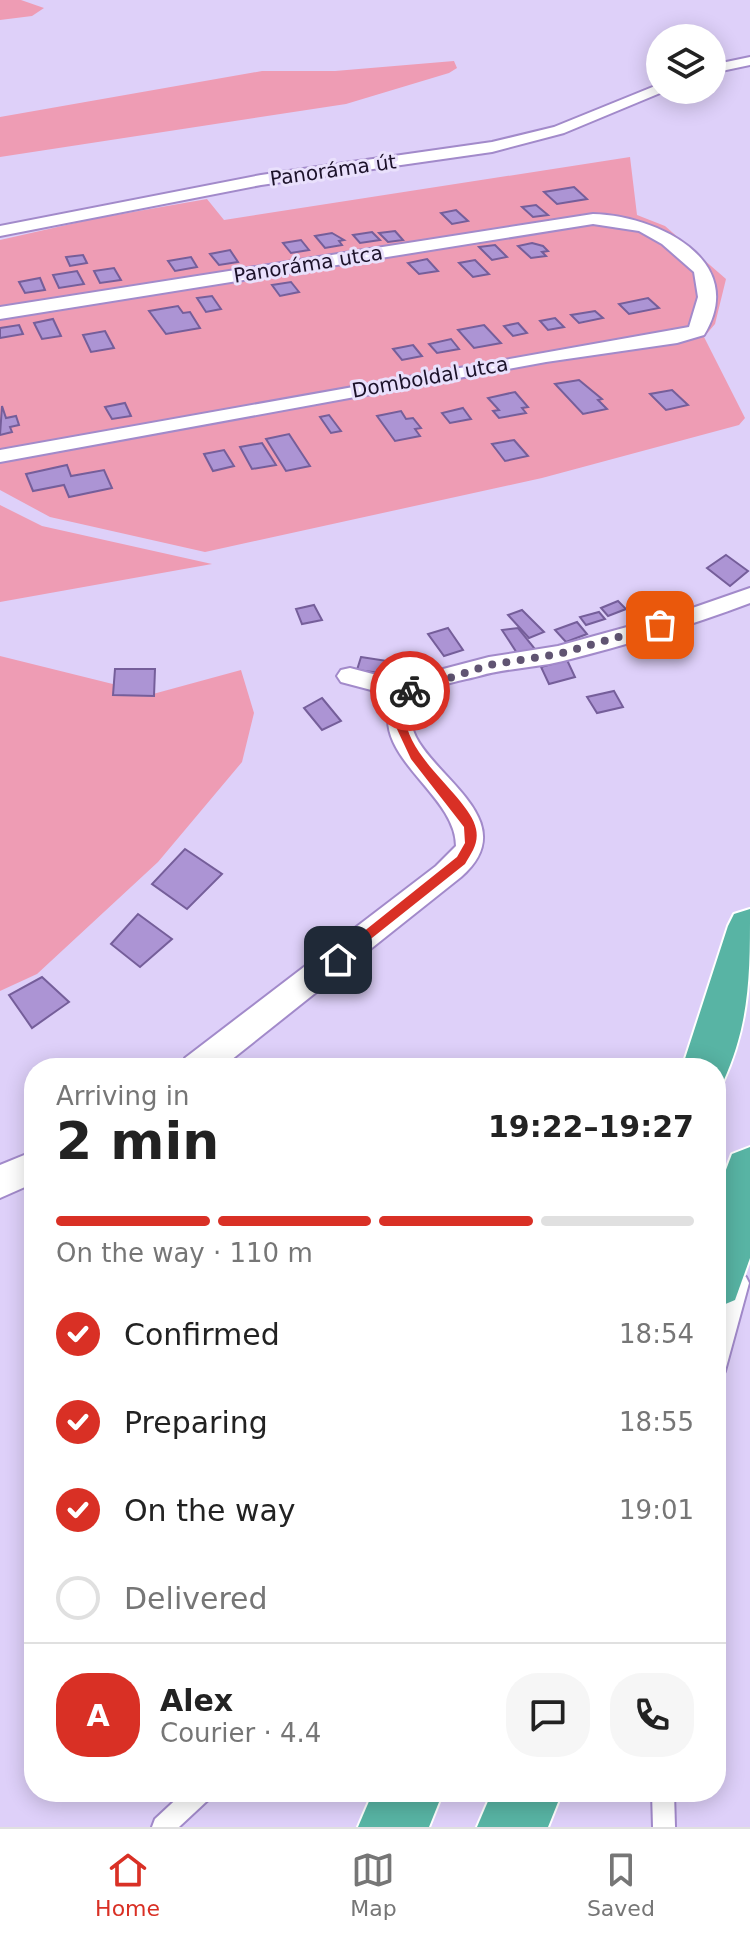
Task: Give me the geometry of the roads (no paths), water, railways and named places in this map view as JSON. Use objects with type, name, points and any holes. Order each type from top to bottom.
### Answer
[{"type":"highway","points":[[709,1058],[750,926]]},
{"type":"highway","points":[[731,1270],[750,1170]]},
{"type":"highway","points":[[393,1827],[404,1802]]},
{"type":"highway","points":[[512,1827],[523,1802]]},
{"type":"street","points":[[726,66],[750,61]]},
{"type":"street","name":"Panoráma út","points":[[0,231],[247,183],[492,147],[559,130],[646,94]]},
{"type":"street","name":"Panoráma utca","points":[[0,313],[616,218]]},
{"type":"street","name":"Domboldal utca","points":[[0,456],[697,331],[704,317],[705,274],[681,250],[646,226],[616,218]]},
{"type":"street","points":[[210,1058],[461,861],[471,843],[470,826],[417,759],[402,727],[399,711],[402,699],[409,692],[437,679],[489,665],[559,654],[687,618],[750,595]]},
{"type":"street","points":[[350,676],[409,692]]},
{"type":"street","points":[[0,1182],[24,1171]]},
{"type":"lane","points":[[726,1304],[731,1270]]},
{"type":"lane","points":[[163,1827],[189,1802]]},
{"type":"lane","points":[[663,1802],[664,1827]]}]
